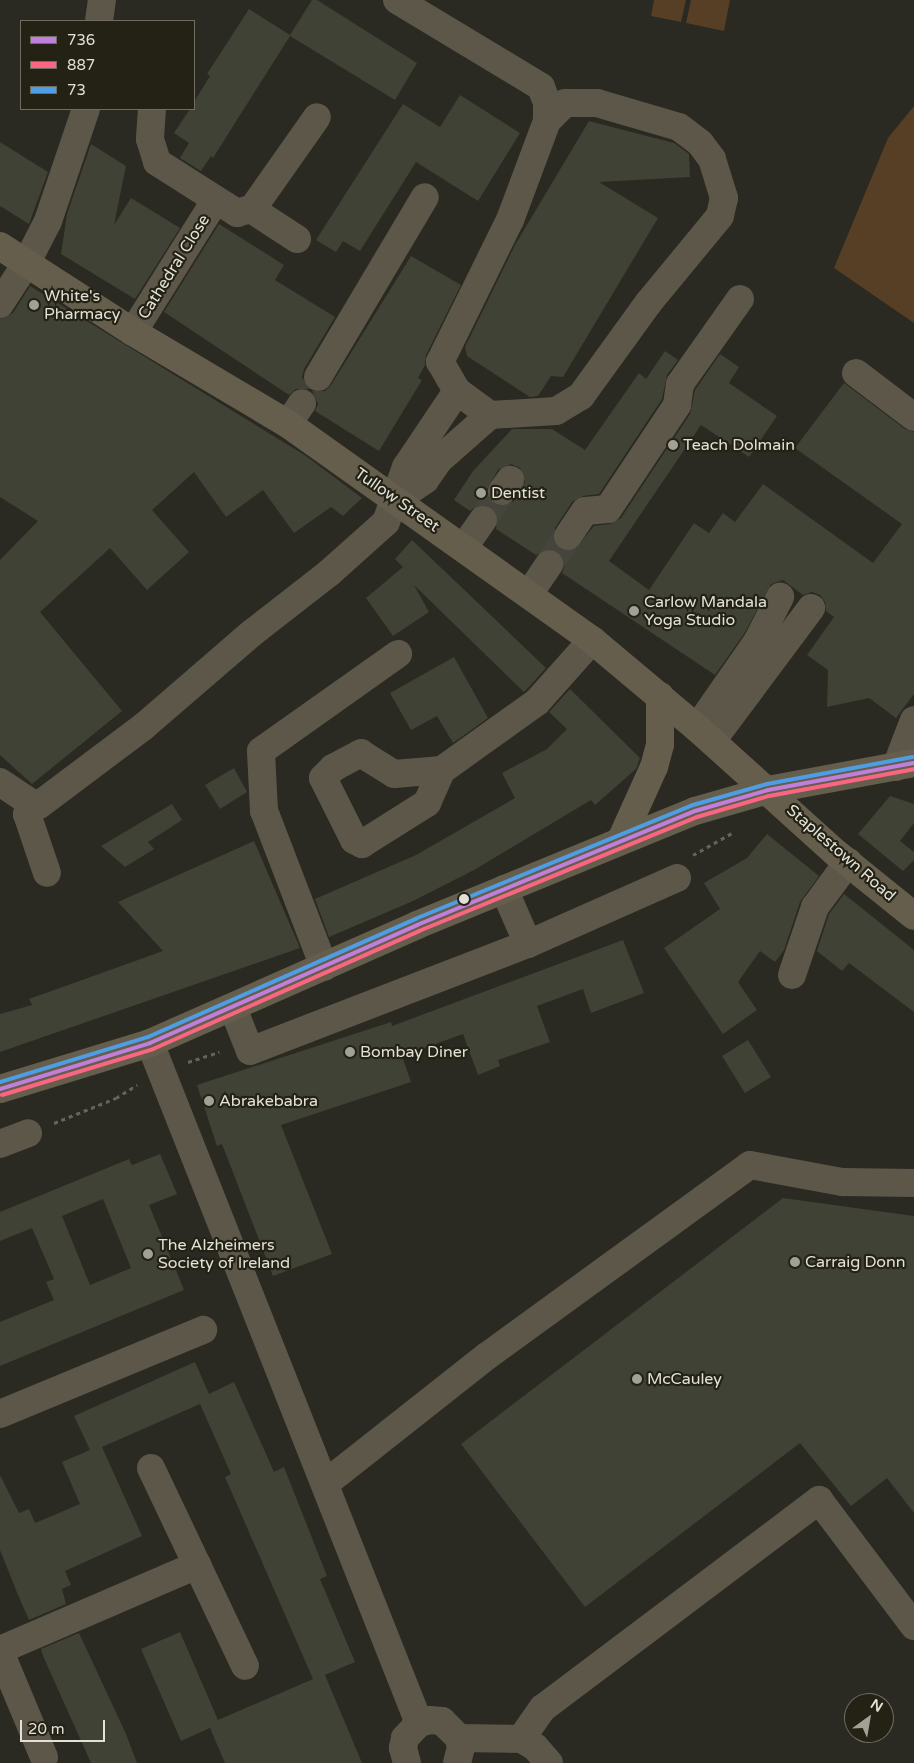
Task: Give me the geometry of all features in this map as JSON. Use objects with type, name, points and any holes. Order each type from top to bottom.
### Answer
[{"type":"main road","name":"Tullow Street","points":[[0,246],[133,332],[295,413],[397,499],[592,640],[768,790]]},
{"type":"main road","points":[[621,840],[654,767],[660,745],[660,696]]},
{"type":"main road","points":[[0,1089],[150,1043],[504,889],[694,811],[768,790],[905,765]]},
{"type":"main road","name":"Staplestown Road","points":[[768,790],[848,862],[914,916]]},
{"type":"street","points":[[99,20],[102,0]]},
{"type":"street","points":[[397,0],[541,87],[547,103],[547,121],[510,220],[440,362],[456,391],[490,415],[556,412],[582,396],[649,302],[720,216],[724,198],[712,160],[700,143],[679,127],[597,103],[565,103],[547,121]]},
{"type":"street","points":[[0,304],[26,264],[48,221],[86,110]]},
{"type":"street","name":"Cathedral Close","points":[[152,110],[150,139],[157,162],[237,214],[251,209]]},
{"type":"street","points":[[297,239],[251,209],[317,117]]},
{"type":"street","points":[[318,377],[425,197]]},
{"type":"street","name":"Cathedral Close","points":[[133,332],[215,201]]},
{"type":"street","points":[[568,536],[584,511],[608,509],[677,405],[680,384],[740,299]]},
{"type":"street","points":[[856,373],[914,417]]},
{"type":"street","points":[[0,782],[31,804],[39,805],[133,734],[252,633],[330,573],[386,522],[397,499],[406,467],[456,391]]},
{"type":"street","points":[[397,499],[425,480],[439,460],[490,415]]},
{"type":"street","points":[[464,547],[483,520]]},
{"type":"street","points":[[529,594],[549,564]]},
{"type":"street","points":[[705,735],[780,597]]},
{"type":"street","points":[[705,735],[811,608]]},
{"type":"street","points":[[442,770],[537,702],[592,640]]},
{"type":"street","points":[[324,967],[264,811],[261,751],[398,654]]},
{"type":"street","points":[[905,765],[914,720]]},
{"type":"street","points":[[31,804],[28,814],[47,873]]},
{"type":"street","points":[[792,975],[815,907],[848,862]]},
{"type":"street","points":[[233,1008],[250,1051],[677,878]]},
{"type":"street","points":[[504,889],[525,939]]},
{"type":"street","points":[[150,1043],[304,1438],[326,1483],[419,1723]]},
{"type":"street","points":[[0,1144],[28,1133]]},
{"type":"street","points":[[326,1483],[487,1356],[750,1165],[843,1182],[914,1183]]},
{"type":"street","points":[[0,1414],[203,1330]]},
{"type":"street","points":[[151,1468],[245,1666]]},
{"type":"street","points":[[521,1739],[543,1708],[819,1500],[914,1626]]},
{"type":"street","points":[[44,1757],[0,1651],[198,1565]]},
{"type":"street","points":[[407,1763],[403,1748],[405,1738],[419,1723],[442,1722],[458,1750],[521,1739],[535,1747],[549,1763]]},
{"type":"path","points":[[28,1133],[116,1098]]},
{"type":"shaded area","points":[[654,0],[686,0],[681,22],[651,16]]},
{"type":"shaded area","points":[[691,0],[730,0],[724,31],[686,23]]},
{"type":"shaded area","points":[[914,106],[914,323],[834,268],[888,138]]},
{"type":"building","points":[[312,0],[317,0],[417,63],[395,100],[290,36],[213,158],[211,156],[201,171],[180,158],[189,143],[174,133],[189,110],[195,110],[195,100],[210,76],[207,74],[249,9],[290,35]]},
{"type":"building","points":[[460,95],[520,133],[478,201],[416,162],[360,251],[343,241],[336,252],[316,240],[403,104],[440,127]]},
{"type":"building","points":[[589,121],[674,143],[689,154],[690,177],[599,182],[658,218],[563,377],[551,376],[538,396],[530,397],[467,356],[465,347],[515,245]]},
{"type":"building","points":[[0,142],[48,172],[29,224],[0,206]]},
{"type":"building","points":[[91,144],[126,166],[114,225],[131,198],[180,228],[135,299],[61,254],[67,214]]},
{"type":"building","points":[[219,224],[284,265],[275,280],[335,317],[304,369],[302,377],[309,389],[296,389],[289,395],[164,312]]},
{"type":"building","points":[[411,256],[461,285],[426,355],[425,365],[418,378],[422,380],[379,451],[315,411],[318,404],[312,391],[325,391],[331,385]]},
{"type":"building","points":[[30,286],[306,456],[362,498],[343,516],[331,507],[294,533],[263,490],[226,517],[194,472],[152,510],[189,552],[147,590],[110,548],[40,612],[122,711],[32,784],[0,755],[0,560],[38,521],[0,497],[0,319],[13,313]]},
{"type":"building","points":[[665,351],[678,360],[667,375],[662,399],[599,494],[583,496],[572,502],[555,528],[554,543],[566,551],[574,550],[594,526],[610,524],[621,518],[690,414],[695,390],[720,354],[739,367],[729,383],[777,416],[749,457],[701,425],[609,561],[649,590],[694,523],[709,533],[723,513],[735,522],[763,484],[873,563],[902,524],[795,448],[844,383],[905,429],[914,432],[914,694],[896,718],[869,698],[827,707],[828,670],[807,655],[834,617],[826,611],[825,602],[820,595],[812,592],[803,595],[783,580],[771,584],[744,634],[715,675],[562,573],[565,565],[558,551],[550,548],[536,555],[496,529],[497,514],[492,507],[477,506],[470,511],[454,500],[473,471],[512,429],[552,429],[585,450],[639,373],[646,379]],"holes":[[[511,464],[520,468],[525,482],[514,501],[500,506],[488,498],[487,489],[498,470]]]},
{"type":"building","points":[[412,540],[546,668],[524,692],[414,585],[429,612],[393,636],[366,598],[403,567],[395,559]]},
{"type":"building","points":[[454,657],[488,718],[453,743],[437,716],[411,730],[390,693]]},
{"type":"building","points":[[570,689],[640,758],[636,769],[595,805],[591,800],[474,870],[413,901],[329,937],[315,899],[416,855],[515,798],[502,773],[547,749],[567,729],[549,712]]},
{"type":"building","points":[[234,768],[247,792],[220,809],[205,785]]},
{"type":"building","points":[[890,796],[914,804],[914,823],[900,841],[914,852],[914,860],[903,871],[858,834]]},
{"type":"building","points":[[172,804],[182,820],[148,842],[154,849],[125,867],[101,846]]},
{"type":"building","points":[[767,834],[819,876],[800,902],[784,950],[775,962],[760,951],[738,982],[757,1010],[723,1034],[664,948],[720,909],[704,883],[747,858]]},
{"type":"building","points":[[254,841],[300,948],[0,1052],[0,1014],[32,1005],[29,999],[163,951],[118,902]]},
{"type":"building","points":[[844,894],[914,950],[914,1012],[849,963],[842,971],[817,951],[829,914]]},
{"type":"building","points":[[623,940],[644,993],[591,1013],[583,989],[537,1006],[550,1042],[498,1060],[500,1066],[478,1075],[463,1034],[402,1056],[411,1082],[281,1125],[332,1254],[273,1276],[222,1144],[217,1146],[197,1085],[391,1022],[392,1026]]},
{"type":"building","points":[[748,1040],[771,1077],[745,1093],[722,1056]]},
{"type":"building","name":"The Alzheimers Society of Ireland","points":[[160,1154],[177,1194],[149,1205],[184,1290],[0,1366],[0,1322],[54,1300],[46,1282],[54,1279],[32,1228],[0,1241],[0,1212],[129,1159],[132,1165]],"holes":[[[103,1199],[131,1268],[90,1285],[62,1216]]]},
{"type":"building","points":[[783,1198],[914,1216],[914,1513],[887,1478],[851,1506],[800,1443],[585,1607],[461,1444]]},
{"type":"building","points":[[195,1362],[209,1394],[234,1382],[274,1472],[284,1467],[327,1576],[320,1579],[355,1662],[325,1675],[362,1763],[225,1763],[210,1728],[181,1741],[141,1649],[180,1632],[218,1720],[313,1679],[225,1477],[231,1474],[200,1404],[102,1447],[142,1536],[65,1571],[71,1585],[62,1589],[66,1604],[29,1620],[18,1595],[0,1550],[0,1475],[19,1513],[29,1509],[35,1523],[80,1504],[62,1462],[90,1450],[74,1416]]},
{"type":"building","points":[[79,1633],[126,1734],[137,1763],[91,1763],[43,1656],[41,1649]]},
{"type":"tunnel","points":[[483,520],[502,491]]},
{"type":"tunnel","points":[[549,564],[568,536]]},
{"type":"transit line","name":"73","points":[[0,1082],[148,1037],[415,919],[693,805],[767,784],[913,757]]},
{"type":"transit line","name":"736","points":[[0,1089],[150,1043],[417,925],[695,811],[768,790],[914,763]]},
{"type":"transit line","name":"887","points":[[2,1095],[153,1049],[419,931],[697,817],[769,796],[914,769]]},
{"type":"place","name":"White's Pharmacy","points":[[34,305]]},
{"type":"place","name":"Teach Dolmain","points":[[673,445]]},
{"type":"place","name":"Dentist","points":[[481,493]]},
{"type":"place","name":"Carlow Mandala Yoga Studio","points":[[634,611]]},
{"type":"place","name":"Bombay Diner","points":[[350,1052]]},
{"type":"place","name":"Abrakebabra","points":[[209,1101]]},
{"type":"place","name":"The Alzheimers Society of Ireland","points":[[148,1254]]},
{"type":"place","name":"Carraig Donn","points":[[795,1262]]},
{"type":"place","name":"McCauley","points":[[637,1379]]}]
